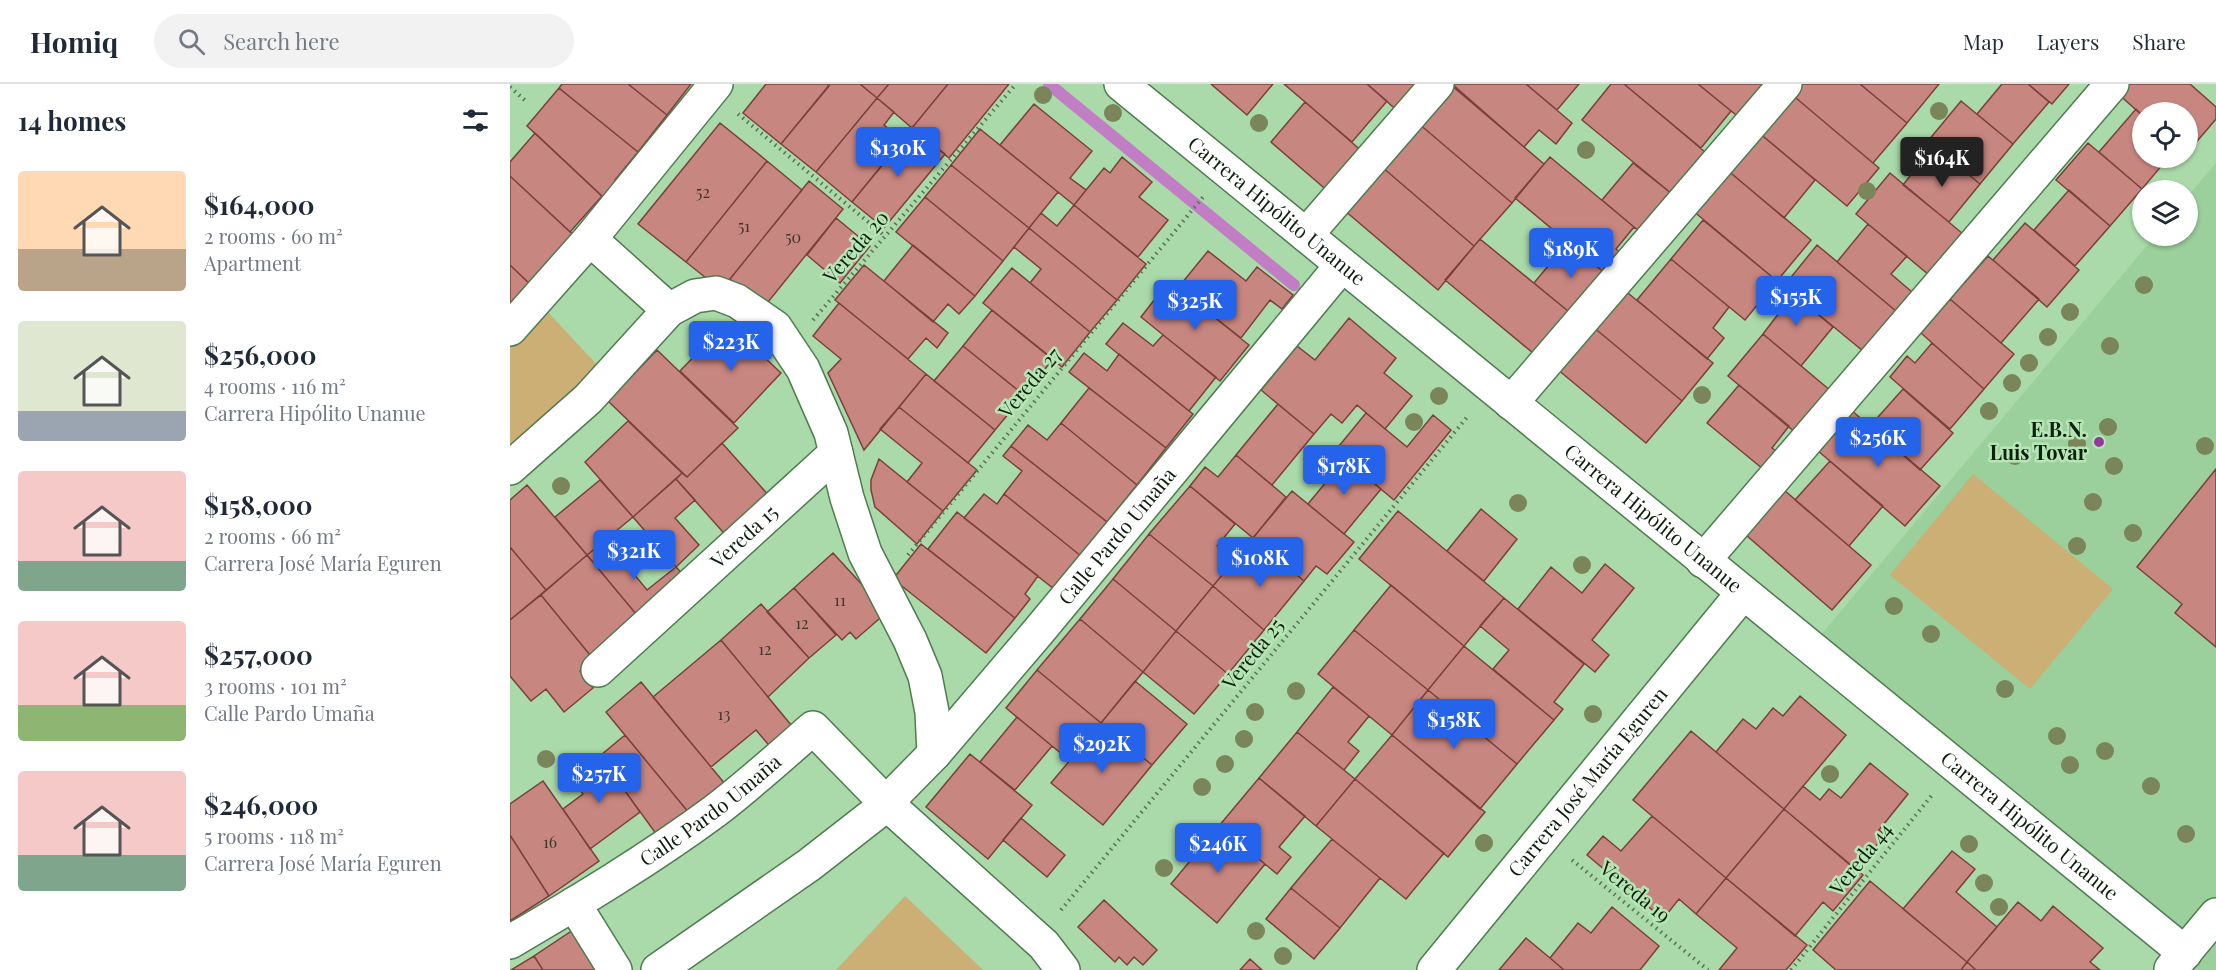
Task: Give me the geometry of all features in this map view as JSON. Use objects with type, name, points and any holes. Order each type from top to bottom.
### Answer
[{"type":"street","name":"Carrera Hipólito Unanue","points":[[1121,84],[1955,767],[2178,962]]},
{"type":"street","points":[[1306,235],[1437,84]]},
{"type":"street","points":[[1501,395],[1785,84]]},
{"type":"street","points":[[1703,561],[2112,84]]},
{"type":"street","points":[[510,329],[590,238],[713,88]]},
{"type":"street","points":[[590,238],[669,310]]},
{"type":"street","name":"Calle Pardo Umaña","points":[[658,970],[809,865],[886,803],[934,754],[1342,265]]},
{"type":"street","points":[[510,468],[588,399],[669,310],[695,296],[716,293],[737,301],[775,327],[803,369],[831,433],[847,498],[865,553],[883,585],[925,676],[932,712],[934,754]]},
{"type":"street","name":"Vereda 15","points":[[598,670],[836,453]]},
{"type":"street","name":"Carrera José María Eguren","points":[[1434,970],[1743,593]]},
{"type":"street","name":"Calle Pardo Umaña","points":[[510,942],[574,904],[716,810],[813,728],[886,803]]},
{"type":"street","points":[[886,803],[1037,939],[1063,970]]},
{"type":"street","points":[[574,904],[615,970]]},
{"type":"street","points":[[2178,962],[2216,915]]},
{"type":"path","name":"Vereda 20","points":[[789,348],[1016,84]]},
{"type":"path","points":[[510,87],[528,103]]},
{"type":"path","points":[[713,88],[885,236]]},
{"type":"path","name":"Vereda 27","points":[[883,585],[1201,200]]},
{"type":"path","name":"Vereda 25","points":[[1037,939],[1501,395]]},
{"type":"path","name":"Vereda 44","points":[[1791,970],[1955,767]]},
{"type":"path","name":"Vereda 19","points":[[1543,837],[1708,970]]},
{"type":"shaded area","name":"E.B.N. Luis Tovar","points":[[2216,163],[2216,970],[2171,970],[2184,954],[1810,648],[2147,246],[2198,246],[2198,184]]},
{"type":"shaded area","points":[[546,310],[599,367],[510,450],[510,343]]},
{"type":"shaded area","points":[[1973,474],[2113,589],[2030,689],[1890,575]]},
{"type":"shaded area","points":[[905,896],[983,970],[836,970]]},
{"type":"building","points":[[562,84],[628,84],[667,115],[638,152],[559,88]]},
{"type":"building","points":[[628,84],[691,84],[667,115]]},
{"type":"building","points":[[766,84],[827,84],[829,86],[781,144],[743,113]]},
{"type":"building","points":[[830,84],[860,84],[877,98],[816,172],[781,144]]},
{"type":"building","points":[[860,84],[889,84],[877,98]]},
{"type":"building","points":[[889,84],[948,84],[912,128],[877,98]]},
{"type":"building","points":[[948,84],[1009,84],[949,158],[912,128]]},
{"type":"building","points":[[1211,84],[1273,84],[1247,115]]},
{"type":"building","points":[[1284,84],[1367,84],[1387,101],[1352,142]]},
{"type":"building","points":[[1367,84],[1426,84],[1401,114]]},
{"type":"building","points":[[1452,84],[1526,84],[1572,123],[1556,144],[1539,130],[1524,147]]},
{"type":"building","points":[[1526,84],[1579,84],[1557,110]]},
{"type":"building","points":[[1611,84],[1624,84],[1711,157],[1677,198],[1582,120]]},
{"type":"building","points":[[1624,84],[1698,84],[1731,111],[1701,148]]},
{"type":"building","points":[[1698,84],[1770,84],[1741,119]]},
{"type":"building","points":[[1797,84],[1860,84],[1907,123],[1873,163],[1790,93]]},
{"type":"building","points":[[1860,84],[1939,84],[1907,123]]},
{"type":"building","points":[[2002,84],[2028,84],[2049,102],[2013,144],[1977,114]]},
{"type":"building","points":[[2028,84],[2069,84],[2052,104]]},
{"type":"building","points":[[2124,84],[2190,84],[2216,107],[2216,119],[2198,140],[2198,102],[2132,102],[2132,106],[2117,93]]},
{"type":"building","points":[[1451,85],[1544,164],[1512,203],[1418,123]]},
{"type":"building","points":[[559,88],[638,152],[615,180],[622,187],[607,201],[527,126]]},
{"type":"building","points":[[1790,93],[1879,168],[1847,206],[1758,132]]},
{"type":"building","points":[[877,98],[894,112],[884,125],[903,140],[852,202],[816,172]]},
{"type":"building","points":[[1961,101],[2013,144],[1980,184],[1928,141]]},
{"type":"building","points":[[1305,102],[1364,153],[1330,193],[1271,142]]},
{"type":"building","points":[[1034,104],[1092,151],[1070,178],[1086,190],[1074,205],[1000,145]]},
{"type":"building","points":[[2132,114],[2132,168],[2160,168],[2150,180],[2132,180],[2099,152]]},
{"type":"building","points":[[720,123],[767,161],[686,262],[638,224]]},
{"type":"building","points":[[1418,123],[1512,203],[1474,246],[1382,167]]},
{"type":"building","points":[[912,128],[945,154],[884,228],[852,202]]},
{"type":"building","points":[[980,129],[1058,192],[1029,228],[951,165]]},
{"type":"building","points":[[1758,132],[1815,180],[1784,218],[1726,169]]},
{"type":"building","points":[[535,133],[602,196],[570,232],[510,176],[510,162]]},
{"type":"building","points":[[2088,143],[2132,180],[2132,201],[2110,226],[2056,180]]},
{"type":"building","points":[[1122,157],[1152,182],[1139,197],[1168,220],[1138,257],[1074,205],[1104,168],[1110,173]]},
{"type":"building","points":[[1550,157],[1634,227],[1616,249],[1623,255],[1607,275],[1515,198]]},
{"type":"building","points":[[1951,160],[1980,184],[1949,222],[1903,185],[1922,161],[1938,175]]},
{"type":"building","points":[[767,161],[802,190],[721,290],[686,262]]},
{"type":"building","points":[[1633,163],[1672,194],[1640,232],[1602,200]]},
{"type":"building","points":[[951,165],[1029,228],[1003,261],[925,197]]},
{"type":"building","points":[[1382,167],[1474,246],[1438,290],[1344,210]]},
{"type":"building","points":[[1726,169],[1811,240],[1777,281],[1692,210]]},
{"type":"building","points":[[1890,173],[1963,234],[1929,275],[1856,214]]},
{"type":"building","points":[[510,176],[580,241],[536,290],[510,265]]},
{"type":"building","points":[[809,181],[843,209],[764,307],[730,279]]},
{"type":"building","points":[[2069,190],[2110,226],[2075,266],[2034,230]]},
{"type":"building","points":[[925,197],[1003,261],[975,296],[896,232]]},
{"type":"building","points":[[1074,205],[1146,264],[1117,300],[1029,228],[1041,213],[1057,226]]},
{"type":"building","points":[[836,218],[870,246],[840,283],[807,255]]},
{"type":"building","points":[[1703,220],[1777,281],[1745,320],[1671,259]]},
{"type":"building","points":[[2025,223],[2079,270],[2047,307],[1993,260]]},
{"type":"building","points":[[1868,224],[1907,256],[1891,274],[1912,292],[1896,311],[1837,262]]},
{"type":"building","points":[[1029,228],[1117,300],[1090,332],[1030,283],[1041,269],[1014,247]]},
{"type":"building","points":[[1480,239],[1574,316],[1539,358],[1445,280]]},
{"type":"building","points":[[1568,242],[1607,275],[1574,316],[1534,283]]},
{"type":"building","points":[[913,245],[975,296],[959,314],[948,304],[933,322],[884,281]]},
{"type":"building","points":[[1817,245],[1896,311],[1863,351],[1784,286]]},
{"type":"building","points":[[1208,251],[1246,281],[1257,267],[1293,295],[1282,309],[1270,300],[1241,338],[1178,288]]},
{"type":"building","points":[[1988,256],[2039,299],[2001,343],[1950,299]]},
{"type":"building","points":[[1671,259],[1729,307],[1713,328],[1724,338],[1707,359],[1637,300]]},
{"type":"building","points":[[510,265],[531,285],[510,307]]},
{"type":"building","points":[[864,265],[948,333],[937,348],[926,338],[908,359],[835,300]]},
{"type":"building","points":[[1012,268],[1090,332],[1062,367],[983,303]]},
{"type":"building","points":[[1169,281],[1249,345],[1220,381],[1141,317]]},
{"type":"building","points":[[1784,286],[1833,327],[1801,366],[1763,334],[1779,313],[1769,304]]},
{"type":"building","points":[[1623,289],[1713,363],[1682,401],[1592,326]]},
{"type":"building","points":[[1950,299],[2014,354],[1984,389],[1921,333]]},
{"type":"building","points":[[839,303],[926,374],[864,450],[828,373],[841,359],[813,336]]},
{"type":"building","points":[[992,310],[1053,359],[1024,395],[963,346]]},
{"type":"building","points":[[1349,318],[1396,358],[1384,373],[1412,396],[1385,429],[1357,405],[1342,423],[1331,414],[1314,434],[1261,390],[1297,346],[1315,360]]},
{"type":"building","points":[[727,322],[781,373],[734,423],[680,371]]},
{"type":"building","points":[[1123,323],[1153,346],[1163,335],[1216,377],[1189,411],[1106,344]]},
{"type":"building","points":[[1592,326],[1682,401],[1646,443],[1557,369]]},
{"type":"building","points":[[1763,334],[1831,391],[1796,433],[1728,376]]},
{"type":"building","points":[[1932,343],[1984,389],[1950,429],[1890,377],[1907,356],[1915,363]]},
{"type":"building","points":[[963,346],[1024,395],[995,430],[934,381]]},
{"type":"building","points":[[657,350],[738,428],[687,477],[608,401]]},
{"type":"building","points":[[1084,353],[1107,371],[1119,354],[1193,414],[1166,448],[1069,372]]},
{"type":"building","points":[[926,374],[995,430],[968,463],[899,407]]},
{"type":"building","points":[[1739,385],[1789,426],[1772,448],[1777,452],[1763,469],[1707,423]]},
{"type":"building","points":[[1089,388],[1166,448],[1137,485],[1061,423]]},
{"type":"building","points":[[1903,389],[1953,433],[1920,470],[1870,426]]},
{"type":"building","points":[[1278,404],[1314,434],[1272,485],[1236,455]]},
{"type":"building","points":[[899,407],[977,470],[943,511],[907,482],[922,463],[880,429]]},
{"type":"building","points":[[1851,410],[1940,486],[1905,526],[1817,450]]},
{"type":"building","points":[[1366,413],[1407,447],[1433,415],[1451,430],[1394,500],[1335,451]]},
{"type":"building","points":[[628,421],[682,473],[633,517],[585,462]]},
{"type":"building","points":[[1061,423],[1137,485],[1107,522],[1011,446],[1028,425],[1047,440]]},
{"type":"building","points":[[722,443],[771,498],[729,539],[676,479],[682,473],[687,477]]},
{"type":"building","points":[[1011,446],[1107,522],[1081,556],[1004,494],[1022,471],[1003,456]]},
{"type":"building","points":[[1236,455],[1286,497],[1253,538],[1190,486],[1205,467],[1218,477]]},
{"type":"building","points":[[879,459],[943,511],[917,544],[875,507],[871,480]]},
{"type":"building","points":[[1345,459],[1381,489],[1344,534],[1308,504]]},
{"type":"building","points":[[1830,461],[1883,506],[1849,546],[1795,500]]},
{"type":"building","points":[[2216,469],[2216,647],[2175,613],[2182,604],[2137,567]]},
{"type":"building","points":[[676,479],[695,500],[675,518],[699,545],[676,567],[633,517]]},
{"type":"building","points":[[600,480],[633,517],[587,555],[555,517]]},
{"type":"building","points":[[527,485],[587,555],[546,590],[510,547],[510,500]]},
{"type":"building","points":[[1190,486],[1235,524],[1217,546],[1235,560],[1213,586],[1149,534]]},
{"type":"building","points":[[1784,490],[1871,565],[1832,610],[1746,535]]},
{"type":"building","points":[[1292,491],[1354,542],[1327,574],[1316,566],[1304,581],[1253,538]]},
{"type":"building","points":[[984,494],[997,504],[1004,494],[1081,556],[1054,589],[964,518]]},
{"type":"building","points":[[1481,509],[1517,539],[1484,581],[1447,551]]},
{"type":"building","points":[[1398,511],[1504,598],[1464,646],[1359,559]]},
{"type":"building","points":[[957,512],[1038,576],[1025,594],[1030,599],[1015,618],[928,549]]},
{"type":"building","points":[[1149,534],[1213,586],[1176,631],[1113,579]]},
{"type":"building","points":[[606,540],[647,590],[676,567],[688,580],[641,620],[587,555]]},
{"type":"building","points":[[921,544],[1015,618],[986,653],[893,579]]},
{"type":"building","points":[[510,547],[546,590],[510,620]]},
{"type":"building","points":[[1269,551],[1304,581],[1264,630],[1213,586],[1235,560],[1250,573]]},
{"type":"building","points":[[833,553],[887,612],[856,639],[850,632],[842,640],[794,588]]},
{"type":"building","points":[[587,555],[641,620],[594,660],[541,595]]},
{"type":"building","points":[[1605,564],[1634,588],[1592,640],[1609,655],[1595,672],[1518,609],[1551,567],[1582,593]]},
{"type":"building","points":[[1113,579],[1176,631],[1143,672],[1080,619]]},
{"type":"building","points":[[1391,585],[1464,646],[1428,690],[1354,630]]},
{"type":"building","points":[[1213,586],[1264,630],[1228,674],[1176,631]]},
{"type":"building","points":[[794,588],[836,635],[809,658],[767,612]]},
{"type":"building","points":[[541,595],[594,660],[580,671],[593,688],[564,712],[546,689],[531,701],[510,676],[510,620]]},
{"type":"building","points":[[1504,598],[1584,664],[1554,702],[1563,709],[1554,720],[1493,669],[1509,650],[1480,626]]},
{"type":"building","points":[[761,604],[809,658],[768,697],[721,640]]},
{"type":"building","points":[[1080,619],[1143,672],[1101,723],[1037,670]]},
{"type":"building","points":[[1354,630],[1428,690],[1392,735],[1318,674]]},
{"type":"building","points":[[1176,631],[1228,674],[1194,714],[1143,672]]},
{"type":"building","points":[[721,640],[796,731],[773,750],[756,730],[711,767],[653,697]]},
{"type":"building","points":[[1464,646],[1554,720],[1517,764],[1428,690]]},
{"type":"building","points":[[1037,670],[1101,723],[1069,760],[1006,708]]},
{"type":"building","points":[[1135,681],[1187,724],[1152,765],[1101,723]]},
{"type":"building","points":[[641,682],[725,784],[689,813],[606,712]]},
{"type":"building","points":[[1333,687],[1369,716],[1348,742],[1359,751],[1344,770],[1297,732]]},
{"type":"building","points":[[1428,690],[1517,764],[1480,809],[1392,735]]},
{"type":"building","points":[[1800,696],[1846,735],[1784,809],[1716,752],[1743,719],[1756,729],[1773,708],[1783,716]]},
{"type":"building","points":[[1017,717],[1052,746],[1015,790],[980,762]]},
{"type":"building","points":[[1101,723],[1152,765],[1103,825],[1051,783]]},
{"type":"building","points":[[1691,731],[1784,809],[1726,878],[1633,800]]},
{"type":"building","points":[[1297,732],[1355,779],[1316,826],[1259,778]]},
{"type":"building","points":[[625,735],[689,813],[659,838],[600,756]]},
{"type":"building","points":[[1392,735],[1485,812],[1448,857],[1355,779]]},
{"type":"building","points":[[970,754],[1032,805],[988,859],[926,807]]},
{"type":"building","points":[[600,756],[640,812],[590,849],[563,809],[583,794],[571,777]]},
{"type":"building","points":[[1870,763],[1908,794],[1879,830],[1885,835],[1856,870],[1784,809],[1803,786],[1820,800],[1829,789],[1841,798]]},
{"type":"building","points":[[1259,778],[1305,816],[1279,847],[1291,857],[1277,874],[1219,826]]},
{"type":"building","points":[[1355,779],[1444,853],[1406,899],[1316,826]]},
{"type":"building","points":[[543,781],[599,861],[549,896],[510,835],[510,804]]},
{"type":"building","points":[[1784,809],[1863,875],[1833,911],[1823,902],[1795,936],[1726,878]]},
{"type":"building","points":[[1652,816],[1726,878],[1696,914],[1679,899],[1663,919],[1587,855],[1603,836],[1621,851]]},
{"type":"building","points":[[1021,818],[1065,855],[1047,877],[1003,840]]},
{"type":"building","points":[[1219,826],[1265,864],[1217,923],[1171,884]]},
{"type":"building","points":[[510,835],[549,896],[510,921]]},
{"type":"building","points":[[1332,839],[1380,878],[1340,928],[1291,888]]},
{"type":"building","points":[[1952,851],[1975,869],[1956,892],[1997,927],[1967,962],[1903,909]]},
{"type":"building","points":[[1726,878],[1807,945],[1786,970],[1719,970],[1737,948],[1696,914]]},
{"type":"building","points":[[1870,881],[1967,962],[1961,970],[1836,970],[1813,950]]},
{"type":"building","points":[[1291,888],[1340,928],[1314,959],[1266,919]]},
{"type":"building","points":[[1104,900],[1157,950],[1143,965],[1134,957],[1127,965],[1119,957],[1115,962],[1078,927]]},
{"type":"building","points":[[2018,902],[2041,921],[2053,906],[2103,948],[2090,962],[2100,970],[1976,970],[1967,962]]},
{"type":"building","points":[[1612,907],[1659,946],[1640,970],[1564,970],[1550,958],[1578,923],[1591,933]]},
{"type":"building","points":[[576,928],[602,970],[543,970],[534,956]]},
{"type":"building","points":[[1526,938],[1550,958],[1564,970],[1499,970]]},
{"type":"building","points":[[534,956],[543,970],[511,970]]},
{"type":"building","points":[[1250,959],[1262,970],[1240,970]]},
{"type":"building","points":[[1967,962],[1976,970],[1961,970]]},
{"type":"waterway","points":[[1049,84],[1294,285]]},
{"type":"place","name":"E.B.N. Luis Tovar","points":[[2099,442]]}]
